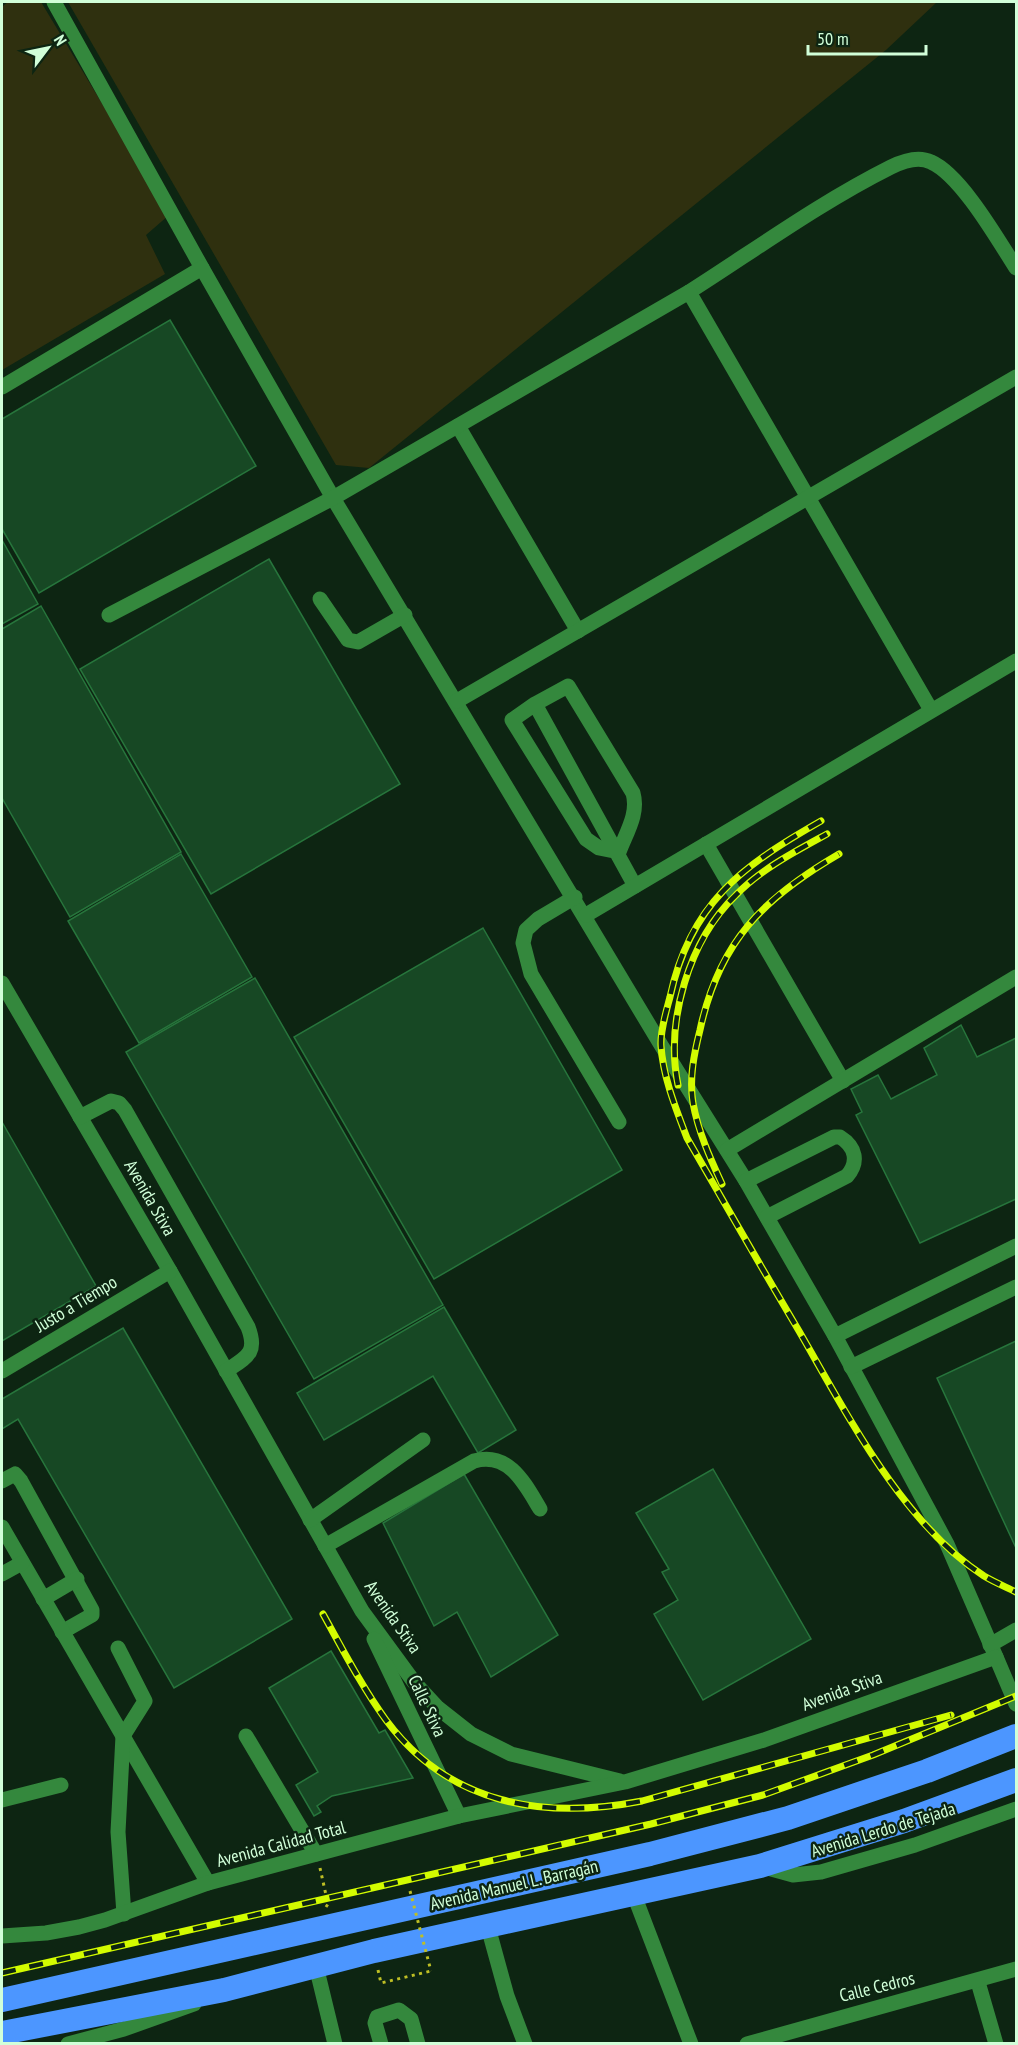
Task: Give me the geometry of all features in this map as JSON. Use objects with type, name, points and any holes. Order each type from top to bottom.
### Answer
[{"type":"highway","name":"Avenida Manuel L. Barragán","points":[[2,2000],[639,1856],[765,1824],[927,1771],[1017,1736]]},
{"type":"highway","name":"Avenida Manuel L. Barragán","points":[[2,2033],[224,1990],[316,1966],[760,1866],[904,1821],[1017,1780]]},
{"type":"street","points":[[54,2],[201,268],[333,498],[746,1180],[835,1336],[946,1544],[1017,1704]]},
{"type":"street","points":[[109,615],[333,498],[689,292],[823,206],[893,166],[914,160],[929,160],[951,177],[983,218],[1017,268]]},
{"type":"street","points":[[2,387],[201,268]]},
{"type":"street","points":[[689,292],[931,710]]},
{"type":"street","points":[[457,701],[1017,377]]},
{"type":"street","points":[[458,426],[578,631]]},
{"type":"street","points":[[320,599],[348,640],[358,642],[405,615]]},
{"type":"street","points":[[586,915],[1017,660]]},
{"type":"street","points":[[568,686],[633,793],[636,804],[635,813],[619,852],[599,848],[586,839],[512,720],[568,686]]},
{"type":"street","points":[[535,704],[619,852],[635,886]]},
{"type":"street","points":[[705,844],[843,1081]]},
{"type":"street","points":[[574,897],[538,919],[526,930],[524,953],[544,999],[619,1122]]},
{"type":"street","points":[[727,1150],[1017,977]]},
{"type":"street","name":"Avenida Stiva","points":[[2,982],[170,1271],[362,1611],[414,1682],[438,1708],[471,1734],[511,1754],[625,1782],[764,1740],[993,1651],[1017,1630]]},
{"type":"street","points":[[80,1117],[111,1101],[119,1103],[125,1110],[248,1327],[251,1352],[226,1371]]},
{"type":"street","points":[[746,1180],[834,1137],[840,1137],[852,1148],[856,1158],[854,1168],[847,1176],[767,1217]]},
{"type":"street","points":[[835,1336],[1017,1246]]},
{"type":"street","name":"Justo a Tiempo","points":[[2,1371],[170,1271]]},
{"type":"street","points":[[851,1366],[1017,1287]]},
{"type":"street","points":[[310,1520],[423,1440]]},
{"type":"street","points":[[325,1546],[474,1461],[486,1458],[495,1458],[512,1469],[524,1482],[540,1509]]},
{"type":"street","points":[[2,1481],[15,1474],[21,1481],[77,1579],[92,1610],[92,1615],[62,1632]]},
{"type":"street","name":"Avenida Calidad Total","points":[[2,1527],[208,1883],[459,1816],[625,1782]]},
{"type":"street","points":[[2,1574],[22,1563]]},
{"type":"street","points":[[43,1599],[77,1579]]},
{"type":"street","name":"Calle Stiva","points":[[362,1611],[459,1816]]},
{"type":"street","points":[[118,1648],[145,1701],[123,1737],[118,1832],[124,1914]]},
{"type":"street","points":[[246,1737],[316,1854]]},
{"type":"street","points":[[2,1800],[61,1785]]},
{"type":"street","name":"Avenida Lerdo de Tejada","points":[[760,1866],[793,1875],[821,1872],[915,1845],[1017,1809]]},
{"type":"street","points":[[2,1936],[46,1933],[124,1914],[208,1883]]},
{"type":"street","points":[[634,1895],[691,2043]]},
{"type":"street","points":[[488,1927],[507,1996],[525,2043]]},
{"type":"street","points":[[316,1966],[335,2043]]},
{"type":"street","name":"Calle Cedros","points":[[747,2043],[845,2015],[978,1982],[1017,1969]]},
{"type":"street","points":[[978,1982],[996,2043]]},
{"type":"street","points":[[68,2043],[125,2036],[224,1990]]},
{"type":"street","points":[[381,2043],[375,2023],[377,2017],[399,2010],[411,2019],[418,2043]]},
{"type":"path","points":[[316,1854],[328,1904]]},
{"type":"path","points":[[381,1983],[431,1971],[410,1891]]},
{"type":"shaded area","points":[[8,2],[41,2],[169,215],[146,235],[165,274],[2,370],[2,7]]},
{"type":"shaded area","points":[[68,2],[937,2],[886,50],[369,468],[336,465]]},
{"type":"building","points":[[170,320],[256,466],[39,593],[2,529],[2,419]]},
{"type":"building","points":[[2,540],[38,604],[2,624]]},
{"type":"building","points":[[269,559],[400,784],[211,894],[80,669]]},
{"type":"building","points":[[41,606],[181,852],[70,917],[2,798],[2,629]]},
{"type":"building","points":[[181,854],[252,977],[139,1043],[68,921]]},
{"type":"building","points":[[483,928],[622,1170],[434,1279],[294,1037]]},
{"type":"building","points":[[255,978],[443,1305],[314,1379],[126,1052]]},
{"type":"building","points":[[961,1025],[977,1057],[1016,1038],[1016,1199],[920,1243],[856,1115],[862,1112],[851,1089],[878,1075],[891,1099],[937,1075],[924,1048]]},
{"type":"building","points":[[2,1122],[96,1286],[2,1341]]},
{"type":"building","points":[[444,1307],[516,1430],[478,1453],[433,1376],[324,1440],[297,1393]]},
{"type":"building","points":[[123,1328],[292,1619],[174,1688],[18,1419],[2,1429],[2,1399]]},
{"type":"building","points":[[1016,1341],[1016,1548],[937,1378]]},
{"type":"building","points":[[713,1469],[811,1639],[703,1700],[654,1614],[678,1600],[662,1572],[669,1569],[636,1513]]},
{"type":"building","points":[[464,1474],[558,1635],[491,1677],[457,1612],[434,1626],[383,1523]]},
{"type":"building","points":[[331,1651],[379,1733],[385,1730],[413,1778],[332,1796],[317,1806],[321,1812],[314,1816],[296,1785],[318,1772],[269,1688]]},
{"type":"railway","points":[[821,821],[767,854],[744,872],[723,891],[691,936],[679,964],[662,1028],[662,1058],[667,1081],[687,1138],[879,1465],[927,1527],[954,1554],[984,1576],[1016,1592]]},
{"type":"railway","points":[[678,1085],[675,1060],[678,1009],[684,983],[705,935],[719,913],[756,877],[827,834]]},
{"type":"railway","points":[[722,1184],[701,1134],[692,1094],[694,1057],[708,999],[732,948],[766,906],[787,888],[839,854]]},
{"type":"railway","points":[[323,1614],[377,1707],[411,1749],[439,1771],[469,1788],[501,1800],[535,1806],[570,1808],[642,1801],[951,1715]]},
{"type":"railway","points":[[2,1973],[651,1824],[763,1795],[873,1755],[1016,1696]]}]
